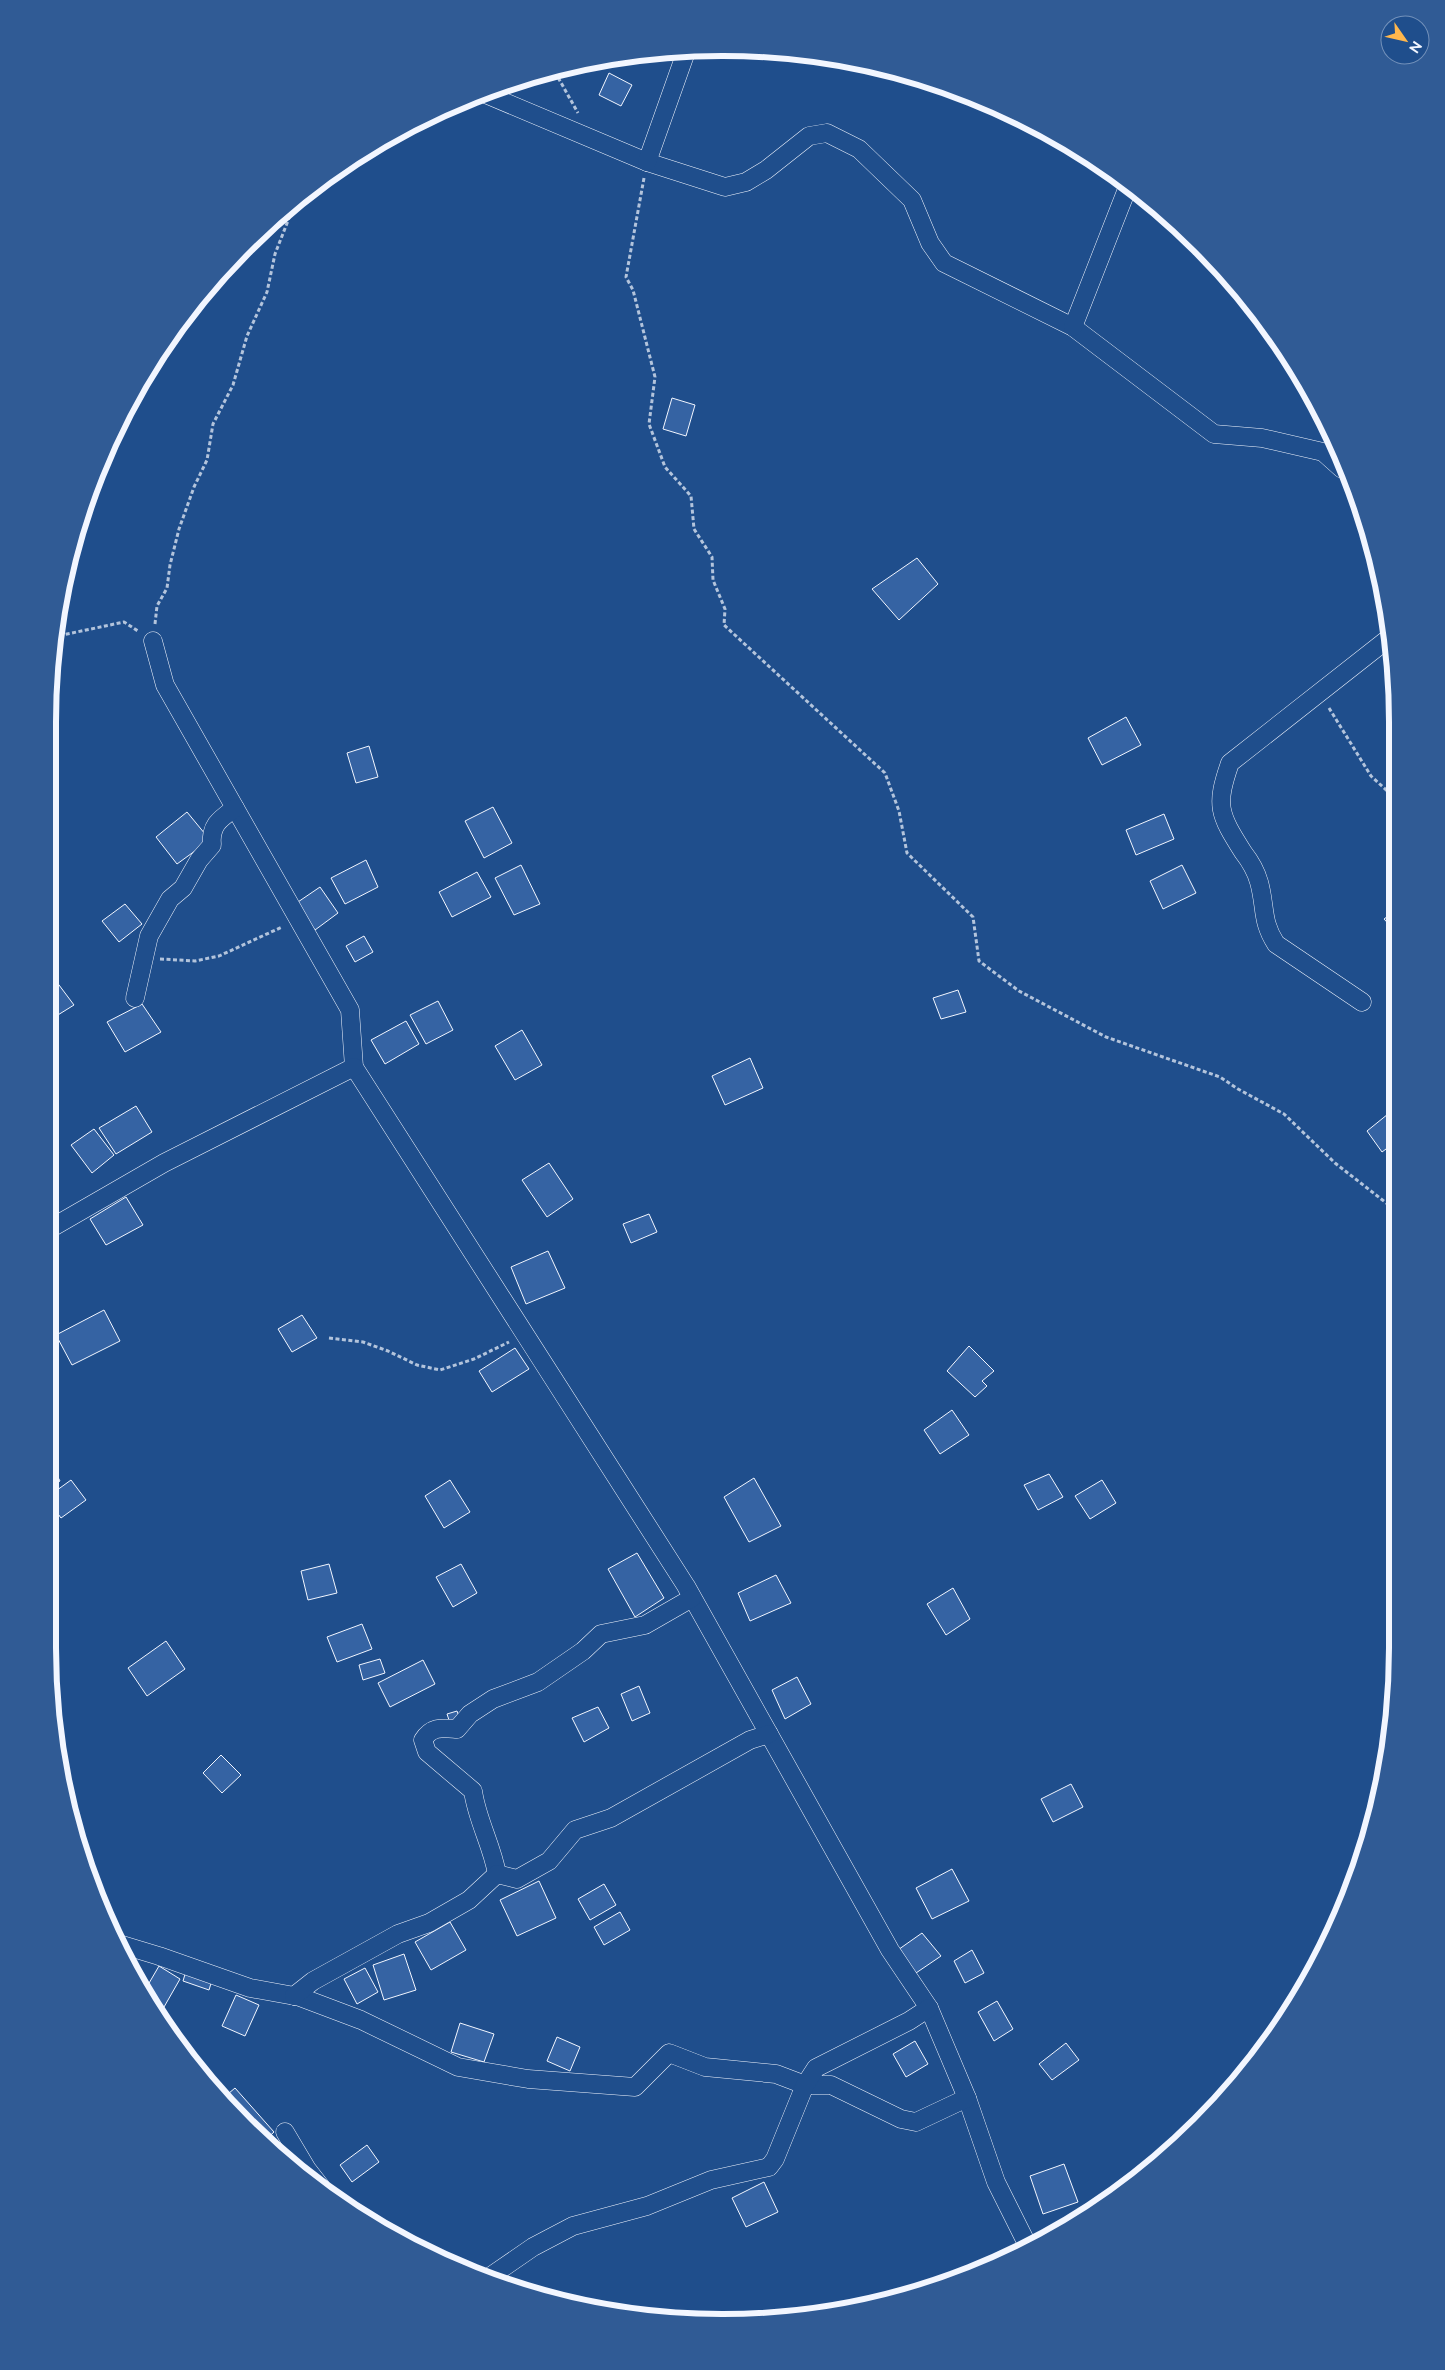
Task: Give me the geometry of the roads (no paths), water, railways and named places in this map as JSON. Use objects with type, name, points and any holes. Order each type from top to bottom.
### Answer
[{"type":"street","points":[[647,162],[684,58]]},
{"type":"street","points":[[494,97],[647,162],[724,187],[746,182],[766,170],[809,136],[827,133],[858,149],[912,200],[930,243],[944,263],[1073,327],[1214,434],[1262,438],[1323,452],[1336,464]]},
{"type":"street","points":[[1073,327],[1125,192]]},
{"type":"street","points":[[153,641],[165,686],[350,1010],[354,1067],[692,1598],[890,1950],[929,2008],[967,2098],[996,2182],[1025,2241]]},
{"type":"street","points":[[1362,1002],[1276,944],[1267,930],[1257,874],[1225,823],[1221,804],[1222,784],[1230,763],[1384,643]]},
{"type":"street","points":[[135,998],[149,936],[160,915],[170,899],[183,888],[199,860],[212,845],[211,833],[221,818],[235,808]]},
{"type":"street","points":[[56,1225],[164,1163],[354,1067]]},
{"type":"street","points":[[497,1874],[485,1829],[475,1809],[473,1791],[427,1752],[422,1740],[427,1733],[438,1727],[457,1729],[470,1714],[493,1699],[538,1682],[583,1651],[601,1634],[645,1625],[692,1598]]},
{"type":"street","points":[[497,1874],[517,1879],[549,1861],[575,1830],[611,1818],[750,1740],[769,1734]]},
{"type":"street","points":[[294,1996],[313,1981],[398,1934],[429,1923],[469,1900],[497,1874]]},
{"type":"street","points":[[127,1946],[250,1988],[294,1996],[361,2020],[458,2068],[528,2079],[636,2087],[669,2054],[705,2067],[776,2074],[804,2085],[831,2086],[901,2119],[916,2122],[967,2098]]},
{"type":"street","points":[[495,2273],[533,2247],[573,2226],[647,2206],[710,2180],[769,2167],[775,2159],[804,2085],[816,2068],[909,2021],[929,2008]]},
{"type":"street","points":[[285,2132],[304,2165]]}]
